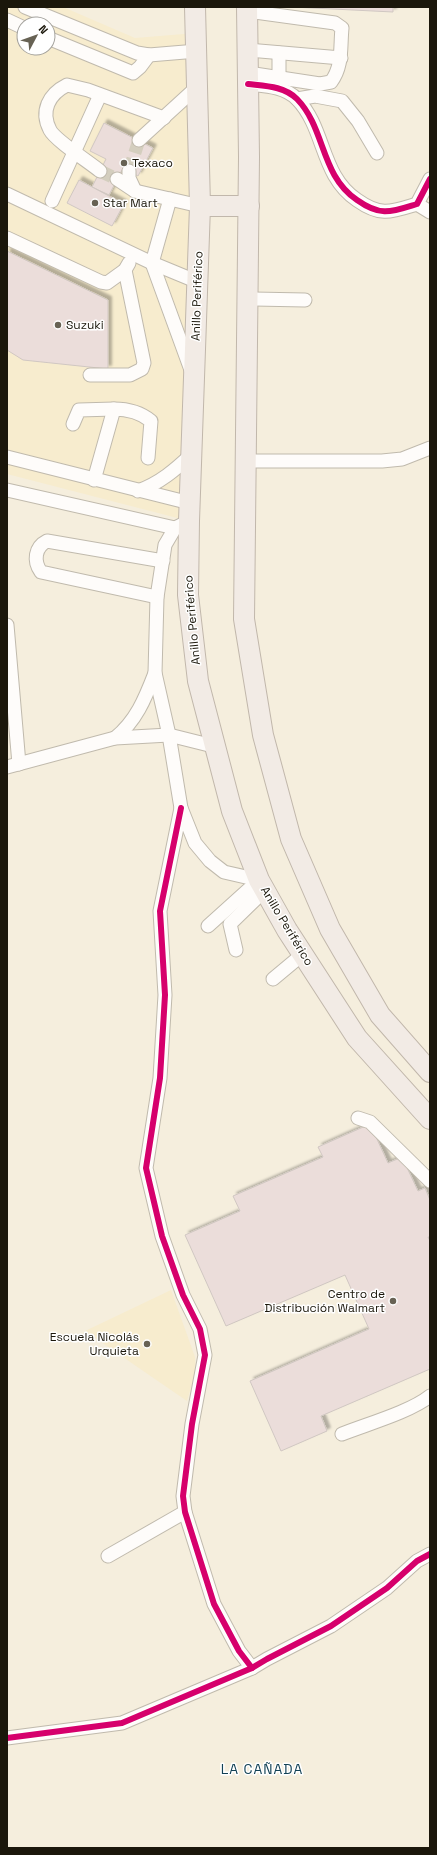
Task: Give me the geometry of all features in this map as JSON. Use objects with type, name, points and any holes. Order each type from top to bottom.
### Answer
[{"type":"highway","name":"Anillo Periférico","points":[[195,7],[200,206],[192,454],[184,517],[188,594],[198,681],[213,746],[232,812],[262,885],[303,954],[357,1038],[430,1119]]},
{"type":"highway","points":[[247,9],[249,206],[244,619],[263,735],[291,839],[330,929],[380,1015],[430,1072]]},
{"type":"highway","points":[[200,206],[249,206]]},
{"type":"street","points":[[25,7],[137,53],[149,55],[197,51]]},
{"type":"street","points":[[247,9],[335,23],[342,28],[341,58],[338,73],[331,82],[320,84],[280,77],[248,78]]},
{"type":"street","points":[[56,41],[133,73],[140,67],[149,55]]},
{"type":"street","points":[[248,50],[341,58]]},
{"type":"street","points":[[280,53],[280,77]]},
{"type":"street","points":[[248,78],[278,88],[297,99],[310,118],[334,176],[341,187],[350,196],[378,212],[395,211],[417,204],[430,179]]},
{"type":"street","points":[[100,171],[50,131],[44,113],[49,101],[58,90],[67,85],[164,118]]},
{"type":"street","points":[[138,140],[198,87]]},
{"type":"street","points":[[52,201],[76,152],[100,95]]},
{"type":"street","points":[[297,99],[315,96],[342,101],[358,121],[377,153]]},
{"type":"street","points":[[129,171],[129,178],[135,191]]},
{"type":"street","points":[[117,179],[135,191],[200,206]]},
{"type":"street","points":[[7,194],[152,264],[198,282]]},
{"type":"street","points":[[170,199],[152,264],[194,380]]},
{"type":"street","points":[[417,204],[430,212]]},
{"type":"street","points":[[7,238],[101,282],[107,283],[125,270],[133,254]]},
{"type":"street","points":[[90,375],[130,374],[142,369],[144,363],[125,270]]},
{"type":"street","points":[[248,299],[305,300]]},
{"type":"street","points":[[94,480],[114,409]]},
{"type":"street","points":[[74,424],[79,410],[122,409],[143,415],[151,421],[148,458]]},
{"type":"street","points":[[246,461],[382,461],[402,459],[430,448]]},
{"type":"street","points":[[138,491],[158,483],[173,472],[192,454]]},
{"type":"street","points":[[7,457],[138,491],[184,517]]},
{"type":"street","points":[[7,490],[184,517]]},
{"type":"street","points":[[184,517],[165,545],[162,561],[157,597],[155,673],[169,735],[181,808],[195,843],[210,861],[224,872],[262,885]]},
{"type":"street","points":[[157,597],[41,572],[36,561],[38,549],[47,541],[162,561]]},
{"type":"street","points":[[7,625],[13,766],[114,738],[169,735],[213,746]]},
{"type":"street","points":[[114,738],[126,729],[141,709],[155,673]]},
{"type":"street","points":[[181,808],[160,911],[165,996],[160,1078],[146,1168],[162,1236],[183,1295],[200,1329],[205,1355],[192,1424],[183,1496],[185,1512],[214,1604],[239,1651],[252,1668]]},
{"type":"street","points":[[208,926],[262,885]]},
{"type":"street","points":[[236,950],[230,924],[262,885]]},
{"type":"street","points":[[273,979],[303,954]]},
{"type":"street","points":[[358,1118],[370,1122],[430,1181]]},
{"type":"street","points":[[342,1434],[406,1409],[430,1396]]},
{"type":"street","points":[[108,1556],[185,1512]]},
{"type":"street","points":[[7,1738],[122,1723],[252,1668],[331,1626],[387,1588],[417,1561],[430,1554]]},
{"type":"shaded area","points":[[7,7],[63,7],[135,38],[196,33],[189,521],[7,474]]},
{"type":"shaded area","name":"Escuela Nicolás Urquieta","points":[[171,1290],[195,1357],[196,1371],[187,1401],[85,1331]]},
{"type":"building","points":[[292,7],[393,7],[393,12]]},
{"type":"building","name":"Texaco","points":[[104,123],[153,148],[138,176],[123,168],[109,195],[92,187],[106,159],[90,151]]},
{"type":"building","name":"Star Mart","points":[[79,180],[124,204],[112,226],[67,203]]},
{"type":"building","name":"Suzuki","points":[[7,251],[108,300],[108,369],[23,360],[7,350]]},
{"type":"building","name":"Centro de Distribución Walmart","points":[[370,1124],[388,1163],[402,1157],[418,1191],[425,1188],[430,1200],[430,1237],[428,1237],[430,1241],[430,1369],[321,1416],[327,1431],[281,1451],[250,1381],[369,1329],[345,1275],[226,1326],[185,1235],[240,1211],[233,1196],[323,1157],[318,1147]]},
{"type":"tunnel","points":[[129,171],[139,140]]},
{"type":"tunnel","points":[[100,171],[117,179]]},
{"type":"cycle path","points":[[248,84],[280,89],[286,91],[297,99],[313,124],[329,165],[336,178],[345,190],[365,205],[380,211],[393,211],[417,204],[430,179]]},
{"type":"cycle path","points":[[181,808],[160,911],[165,995],[160,1078],[146,1168],[162,1236],[183,1295],[200,1329],[205,1355],[192,1424],[183,1496],[185,1512],[214,1604],[239,1651],[252,1668]]},
{"type":"cycle path","points":[[7,1738],[122,1723],[252,1668],[331,1626],[387,1588],[417,1561],[430,1554]]},
{"type":"place","name":"Texaco","points":[[124,163]]},
{"type":"place","name":"Star Mart","points":[[95,203]]},
{"type":"place","name":"Suzuki","points":[[58,325]]},
{"type":"place","name":"Centro de Distribución Walmart","points":[[393,1301]]},
{"type":"place","name":"Escuela Nicolás Urquieta","points":[[147,1344]]},
{"type":"district","name":"LA CAÑADA","points":[[262,1769]]}]
